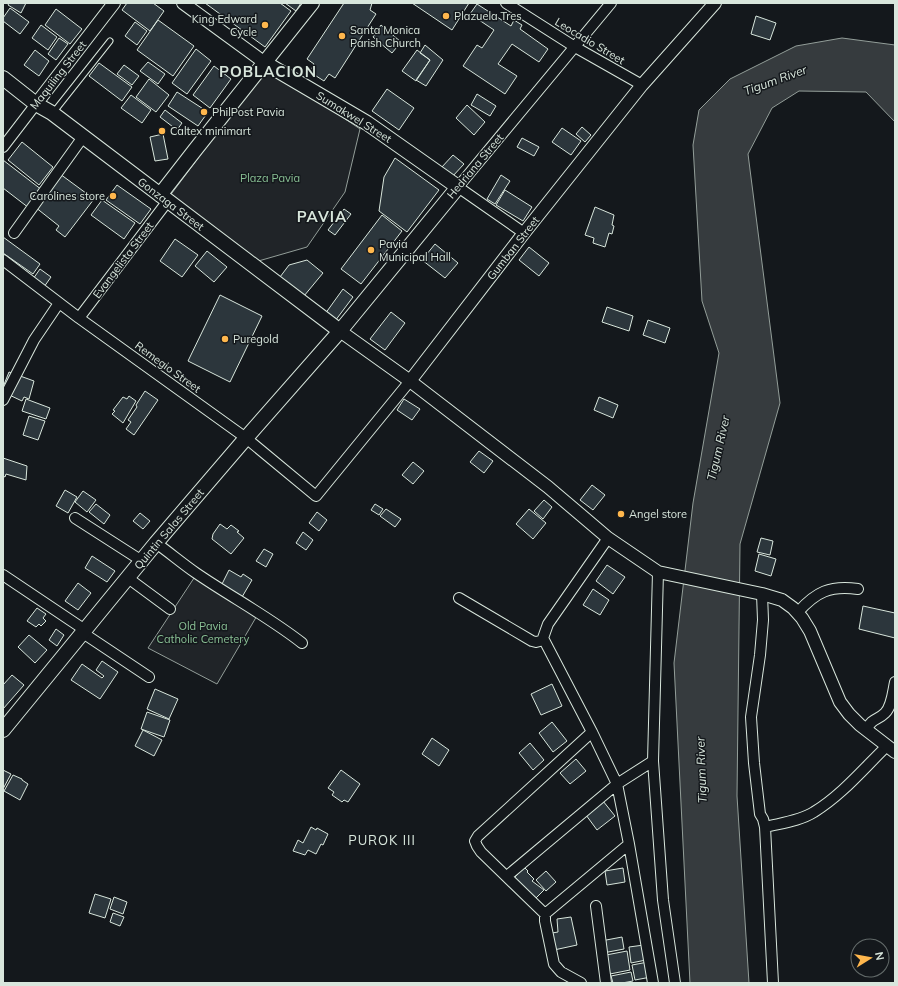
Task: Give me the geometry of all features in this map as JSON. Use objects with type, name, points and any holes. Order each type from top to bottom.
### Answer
[{"type":"main road","name":"Evangelista Street","points":[[164,199],[195,150],[312,3]]},
{"type":"main road","name":"Sumakwel Street","points":[[265,63],[367,123],[458,187]]},
{"type":"main road","name":"Gonzaga Street","points":[[3,78],[36,104],[52,113],[340,331]]},
{"type":"main road","name":"Hedriana Street","points":[[340,331],[458,187]]},
{"type":"main road","name":"Quintin Salas Street","points":[[3,730],[156,543],[340,331]]},
{"type":"street","name":"Maquiling Street","points":[[3,147],[114,3]]},
{"type":"street","name":"Sumakwel Street","points":[[183,3],[265,63]]},
{"type":"street","name":"Leocadio Street","points":[[506,3],[575,48],[642,85]]},
{"type":"street","name":"Hedriana Street","points":[[458,187],[611,3]]},
{"type":"street","name":"Gumban Street","points":[[316,496],[410,381],[524,233],[642,85],[715,3]]},
{"type":"street","points":[[14,233],[83,137]]},
{"type":"street","name":"Sumakwel Street","points":[[458,187],[524,233]]},
{"type":"street","name":"Evangelista Street","points":[[79,318],[164,199]]},
{"type":"street","name":"Remegio Street","points":[[3,260],[79,318],[246,438],[316,496]]},
{"type":"street","points":[[3,400],[34,340],[59,303]]},
{"type":"street","points":[[340,331],[410,381],[548,487],[608,538],[662,573],[758,593],[782,600],[798,612],[810,631],[840,702],[849,714],[866,730],[891,749],[814,813],[788,822],[765,826]]},
{"type":"street","points":[[75,518],[142,561]]},
{"type":"street","points":[[608,538],[548,624],[544,640],[592,732],[617,784],[654,983]]},
{"type":"street","points":[[156,543],[196,573],[286,630],[302,643]]},
{"type":"street","points":[[662,573],[653,761],[663,900],[675,983]]},
{"type":"street","points":[[3,575],[149,677]]},
{"type":"street","points":[[128,578],[170,609]]},
{"type":"street","points":[[798,612],[813,597],[827,590],[838,587],[858,589]]},
{"type":"street","points":[[758,593],[763,620],[760,656],[751,717],[754,770],[760,814],[765,826],[773,983]]},
{"type":"street","points":[[459,598],[532,641],[536,642],[544,640]]},
{"type":"street","points":[[866,730],[871,722],[888,710],[895,682]]},
{"type":"street","points":[[581,983],[561,972],[554,964],[545,921],[545,914],[476,846],[475,841],[478,836],[592,732]]},
{"type":"street","points":[[507,876],[617,784],[653,761]]},
{"type":"street","points":[[545,914],[629,844]]},
{"type":"street","points":[[596,906],[606,983]]},
{"type":"lane","points":[[52,113],[110,41]]},
{"type":"green space","name":"Plaza Pavia","points":[[267,66],[360,129],[345,192],[307,247],[255,262],[169,197]]},
{"type":"green space","name":"Old Pavia Catholic Cemetery","points":[[196,575],[258,614],[217,684],[148,648]]},
{"type":"water","name":"Tigum River","points":[[842,38],[895,45],[895,122],[866,92],[799,91],[772,108],[748,154],[780,403],[740,544],[737,796],[749,983],[690,983],[674,663],[693,503],[719,353],[702,301],[693,145],[699,110],[730,79],[796,46]]},
{"type":"building","points":[[9,3],[26,3],[21,13],[8,5]]},
{"type":"building","points":[[127,3],[153,3],[164,11],[150,31],[122,10]]},
{"type":"building","points":[[205,3],[280,3],[291,11],[265,47]]},
{"type":"building","points":[[285,3],[301,3],[296,11]]},
{"type":"building","name":"Santa Monica Parish Church","points":[[344,3],[372,3],[370,10],[376,14],[335,78],[329,74],[324,81],[310,72],[314,64],[307,59]]},
{"type":"building","name":"Plazuela Tres","points":[[412,3],[469,3],[452,30]]},
{"type":"building","points":[[477,4],[511,26],[514,20],[522,25],[520,29],[548,49],[539,62],[512,44],[498,64],[517,76],[505,94],[463,66],[477,45],[482,48],[494,30],[470,14]]},
{"type":"building","points":[[10,8],[29,22],[20,34],[3,21],[3,18]]},
{"type":"building","points":[[56,9],[82,29],[70,44],[45,25]]},
{"type":"building","points":[[756,16],[776,23],[770,40],[751,34]]},
{"type":"building","points":[[158,20],[194,46],[173,76],[137,50]]},
{"type":"building","points":[[135,22],[147,31],[137,45],[125,36]]},
{"type":"building","points":[[41,25],[57,37],[48,50],[32,38]]},
{"type":"building","points":[[381,25],[401,42],[392,53],[373,37]]},
{"type":"building","points":[[59,38],[68,44],[56,60],[48,54]]},
{"type":"building","points":[[425,45],[443,60],[426,86],[416,80],[430,60],[420,53]]},
{"type":"building","points":[[196,49],[211,61],[187,94],[172,83]]},
{"type":"building","points":[[35,50],[49,61],[39,76],[24,65]]},
{"type":"building","points":[[417,50],[430,60],[416,81],[402,71]]},
{"type":"building","points":[[148,62],[165,74],[158,84],[140,71]]},
{"type":"building","points":[[99,63],[132,87],[122,101],[89,76]]},
{"type":"building","points":[[124,65],[139,76],[132,85],[117,74]]},
{"type":"building","points":[[214,66],[231,79],[210,108],[193,95]]},
{"type":"building","points":[[149,79],[169,95],[156,112],[136,97]]},
{"type":"building","points":[[387,89],[414,108],[399,130],[372,111]]},
{"type":"building","points":[[177,92],[208,112],[198,126],[168,106]]},
{"type":"building","points":[[477,94],[496,106],[490,116],[471,105]]},
{"type":"building","points":[[131,95],[151,110],[142,123],[121,108]]},
{"type":"building","points":[[467,105],[485,122],[474,135],[456,118]]},
{"type":"building","points":[[165,110],[182,123],[177,130],[160,117]]},
{"type":"building","points":[[582,127],[591,135],[585,142],[576,134]]},
{"type":"building","points":[[562,128],[581,141],[571,155],[552,142]]},
{"type":"building","points":[[163,134],[168,159],[155,161],[150,137]]},
{"type":"building","points":[[522,138],[539,147],[534,156],[517,147]]},
{"type":"building","points":[[22,142],[53,167],[39,185],[8,160]]},
{"type":"building","points":[[453,155],[464,164],[452,177],[441,168]]},
{"type":"building","points":[[395,158],[439,190],[407,232],[379,211],[384,177]]},
{"type":"building","points":[[3,160],[42,190],[29,208],[3,188]]},
{"type":"building","points":[[60,174],[94,199],[65,237],[56,230],[59,226],[35,207]]},
{"type":"building","points":[[501,175],[510,181],[495,204],[487,199]]},
{"type":"building","points":[[117,185],[151,209],[140,224],[106,200]]},
{"type":"building","points":[[505,190],[532,207],[523,221],[496,205]]},
{"type":"building","points":[[102,200],[135,223],[124,239],[91,215]]},
{"type":"building","points":[[595,207],[614,215],[612,234],[609,233],[605,247],[593,243],[594,238],[585,235]]},
{"type":"building","points":[[344,209],[351,214],[335,235],[328,230]]},
{"type":"building","name":"Pavia Municipal Hall","points":[[382,215],[402,231],[361,284],[341,269]]},
{"type":"building","points":[[3,237],[40,264],[33,274],[3,253]]},
{"type":"building","points":[[175,239],[198,255],[182,277],[160,261]]},
{"type":"building","points":[[435,244],[458,263],[445,278],[422,260]]},
{"type":"building","points":[[529,247],[549,263],[539,276],[519,260]]},
{"type":"building","points":[[207,251],[227,267],[214,282],[195,266]]},
{"type":"building","points":[[307,260],[323,273],[304,296],[280,277],[289,265]]},
{"type":"building","points":[[40,269],[51,277],[44,287],[33,279]]},
{"type":"building","points":[[343,289],[353,297],[335,321],[325,314]]},
{"type":"building","name":"Puregold","points":[[220,295],[262,316],[230,382],[188,361]]},
{"type":"building","points":[[607,307],[633,316],[629,331],[602,322]]},
{"type":"building","points":[[391,312],[405,323],[385,350],[370,339]]},
{"type":"building","points":[[648,320],[670,328],[665,343],[643,335]]},
{"type":"building","points":[[9,372],[34,381],[29,399],[24,397],[22,401],[3,392],[3,387]]},
{"type":"building","points":[[145,391],[158,400],[134,435],[126,429],[131,422],[128,420]]},
{"type":"building","points":[[129,396],[136,401],[123,423],[112,414],[115,411],[113,410],[123,397],[127,399]]},
{"type":"building","points":[[599,397],[618,405],[613,418],[594,410]]},
{"type":"building","points":[[26,399],[50,408],[46,419],[22,411]]},
{"type":"building","points":[[404,399],[420,409],[412,420],[397,410]]},
{"type":"building","points":[[29,416],[45,421],[38,440],[23,435]]},
{"type":"building","points":[[479,451],[493,461],[484,473],[470,462]]},
{"type":"building","points":[[3,458],[27,466],[26,480],[6,474],[5,477],[3,476]]},
{"type":"building","points":[[413,462],[424,471],[413,484],[402,475]]},
{"type":"building","points":[[592,485],[605,495],[593,510],[580,500]]},
{"type":"building","points":[[65,490],[77,497],[68,513],[56,506]]},
{"type":"building","points":[[83,491],[96,500],[87,512],[75,502]]},
{"type":"building","points":[[544,500],[552,507],[543,519],[534,511]]},
{"type":"building","points":[[96,504],[110,515],[104,524],[89,512]]},
{"type":"building","points":[[375,504],[383,509],[379,515],[371,510]]},
{"type":"building","points":[[386,509],[401,519],[395,527],[380,516]]},
{"type":"building","points":[[529,509],[546,523],[533,539],[516,524]]},
{"type":"building","points":[[317,512],[327,520],[319,531],[309,523]]},
{"type":"building","points":[[140,513],[150,521],[143,529],[133,521]]},
{"type":"building","points":[[220,524],[227,529],[231,525],[239,531],[237,532],[244,538],[231,554],[212,539],[213,534]]},
{"type":"building","points":[[303,532],[313,540],[306,550],[296,543]]},
{"type":"building","points":[[761,538],[773,541],[770,555],[757,552]]},
{"type":"building","points":[[264,549],[273,554],[266,567],[256,561]]},
{"type":"building","points":[[759,554],[776,559],[771,576],[755,571]]},
{"type":"building","points":[[92,556],[115,571],[107,582],[85,568]]},
{"type":"building","points":[[607,565],[625,577],[613,594],[596,581]]},
{"type":"building","points":[[229,570],[241,577],[243,574],[252,580],[242,597],[222,584]]},
{"type":"building","points":[[78,583],[91,593],[78,610],[65,601]]},
{"type":"building","points":[[593,589],[609,600],[600,615],[583,605]]},
{"type":"building","points":[[863,606],[895,613],[895,638],[859,629]]},
{"type":"building","points":[[37,608],[46,614],[43,618],[46,621],[41,626],[39,624],[36,627],[27,621]]},
{"type":"building","points":[[56,629],[64,635],[57,646],[49,640]]},
{"type":"building","points":[[29,635],[47,650],[35,663],[18,647]]},
{"type":"building","points":[[102,661],[118,672],[100,699],[71,680],[82,664],[102,678],[104,676],[96,670]]},
{"type":"building","points":[[12,675],[24,685],[3,709],[3,685]]},
{"type":"building","points":[[552,684],[562,706],[541,715],[531,694]]},
{"type":"building","points":[[155,689],[178,699],[169,719],[147,709]]},
{"type":"building","points":[[147,712],[170,720],[164,737],[141,729]]},
{"type":"building","points":[[552,722],[567,741],[553,752],[539,733]]},
{"type":"building","points":[[143,730],[162,740],[154,756],[135,746]]},
{"type":"building","points":[[432,738],[449,750],[439,766],[422,754]]},
{"type":"building","points":[[530,743],[544,760],[533,770],[519,753]]},
{"type":"building","points":[[576,759],[586,771],[570,784],[560,773]]},
{"type":"building","points":[[3,770],[11,774],[3,789]]},
{"type":"building","points":[[341,770],[360,784],[348,802],[344,800],[342,802],[332,795],[334,792],[328,788]]},
{"type":"building","points":[[13,775],[22,779],[28,784],[20,800],[4,791]]},
{"type":"building","points":[[603,801],[615,816],[597,830],[586,815]]},
{"type":"building","points":[[311,827],[316,830],[317,828],[328,834],[323,845],[321,844],[316,854],[308,850],[305,855],[293,851],[298,840],[303,843]]},
{"type":"building","points":[[522,865],[534,879],[532,881],[544,890],[533,901],[512,880],[518,874],[515,871]]},
{"type":"building","points":[[623,868],[625,882],[607,885],[605,871]]},
{"type":"building","points":[[546,871],[556,882],[546,891],[536,880]]},
{"type":"building","points":[[95,894],[111,899],[105,918],[89,913]]},
{"type":"building","points":[[114,897],[127,902],[123,914],[110,909]]},
{"type":"building","points":[[113,913],[124,917],[120,926],[110,922]]},
{"type":"building","points":[[571,917],[577,945],[554,950],[552,933],[558,932],[557,919]]},
{"type":"building","points":[[622,937],[624,949],[603,953],[601,941]]},
{"type":"building","points":[[644,945],[646,960],[631,963],[629,947]]},
{"type":"building","points":[[627,951],[630,970],[610,974],[606,955]]},
{"type":"building","points":[[648,962],[651,977],[635,980],[632,965]]},
{"type":"building","points":[[631,972],[633,981],[613,983],[611,976]]},
{"type":"place","name":"Plazuela Tres","points":[[446,16]]},
{"type":"place","name":"King Edward Cycle","points":[[265,25]]},
{"type":"place","name":"Santa Monica Parish Church","points":[[342,36]]},
{"type":"place","name":"PhilPost Pavia","points":[[204,112]]},
{"type":"place","name":"Caltex minimart","points":[[162,131]]},
{"type":"place","name":"Carolines store","points":[[113,196]]},
{"type":"place","name":"Pavia Municipal Hall","points":[[371,250]]},
{"type":"place","name":"Puregold","points":[[225,339]]},
{"type":"place","name":"Angel store","points":[[621,514]]},
{"type":"district","name":"POBLACION","points":[[268,71]]},
{"type":"district","name":"PAVIA","points":[[322,216]]},
{"type":"district","name":"PUROK III","points":[[382,840]]}]
